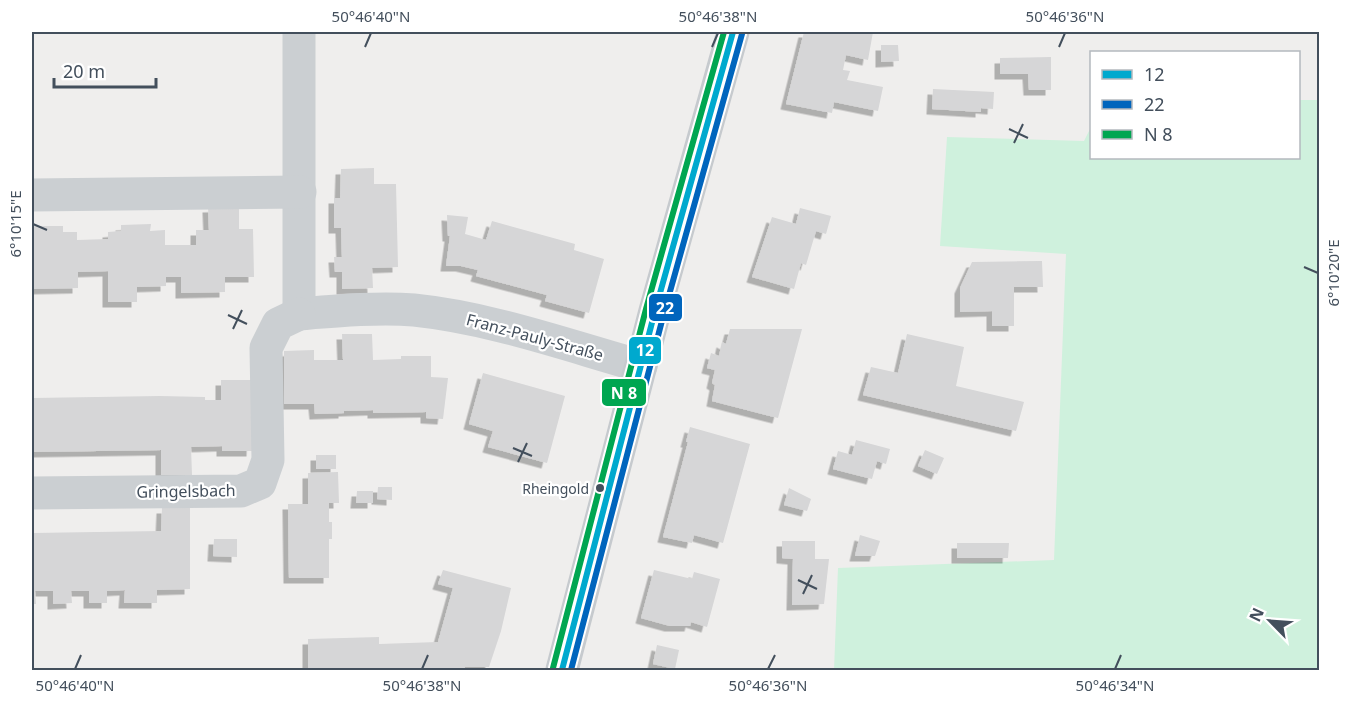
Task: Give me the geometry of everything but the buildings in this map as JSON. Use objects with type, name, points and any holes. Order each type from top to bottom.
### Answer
[{"type":"main road","points":[[562,670],[641,366],[733,32]]},
{"type":"street","points":[[299,32],[299,314]]},
{"type":"street","points":[[32,195],[300,192]]},
{"type":"street","name":"Franz-Pauly-Straße","points":[[299,314],[412,310],[481,320],[641,366]]},
{"type":"street","name":"Gringelsbach","points":[[32,493],[241,491],[260,483],[268,460],[266,348],[278,324],[299,314]]},
{"type":"green space","points":[[1300,100],[1320,100],[1319,670],[834,670],[838,568],[1054,560],[1066,254],[940,246],[947,137],[1084,141],[1090,129],[1090,159],[1300,159]]},
{"type":"transit line","points":[[553,668],[646,309],[724,32]]},
{"type":"transit line","name":"12","points":[[562,670],[655,311],[733,32]]},
{"type":"transit line","name":"22","points":[[571,670],[664,313],[742,34]]},
{"type":"place","name":"Rheingold","points":[[600,488]]}]
